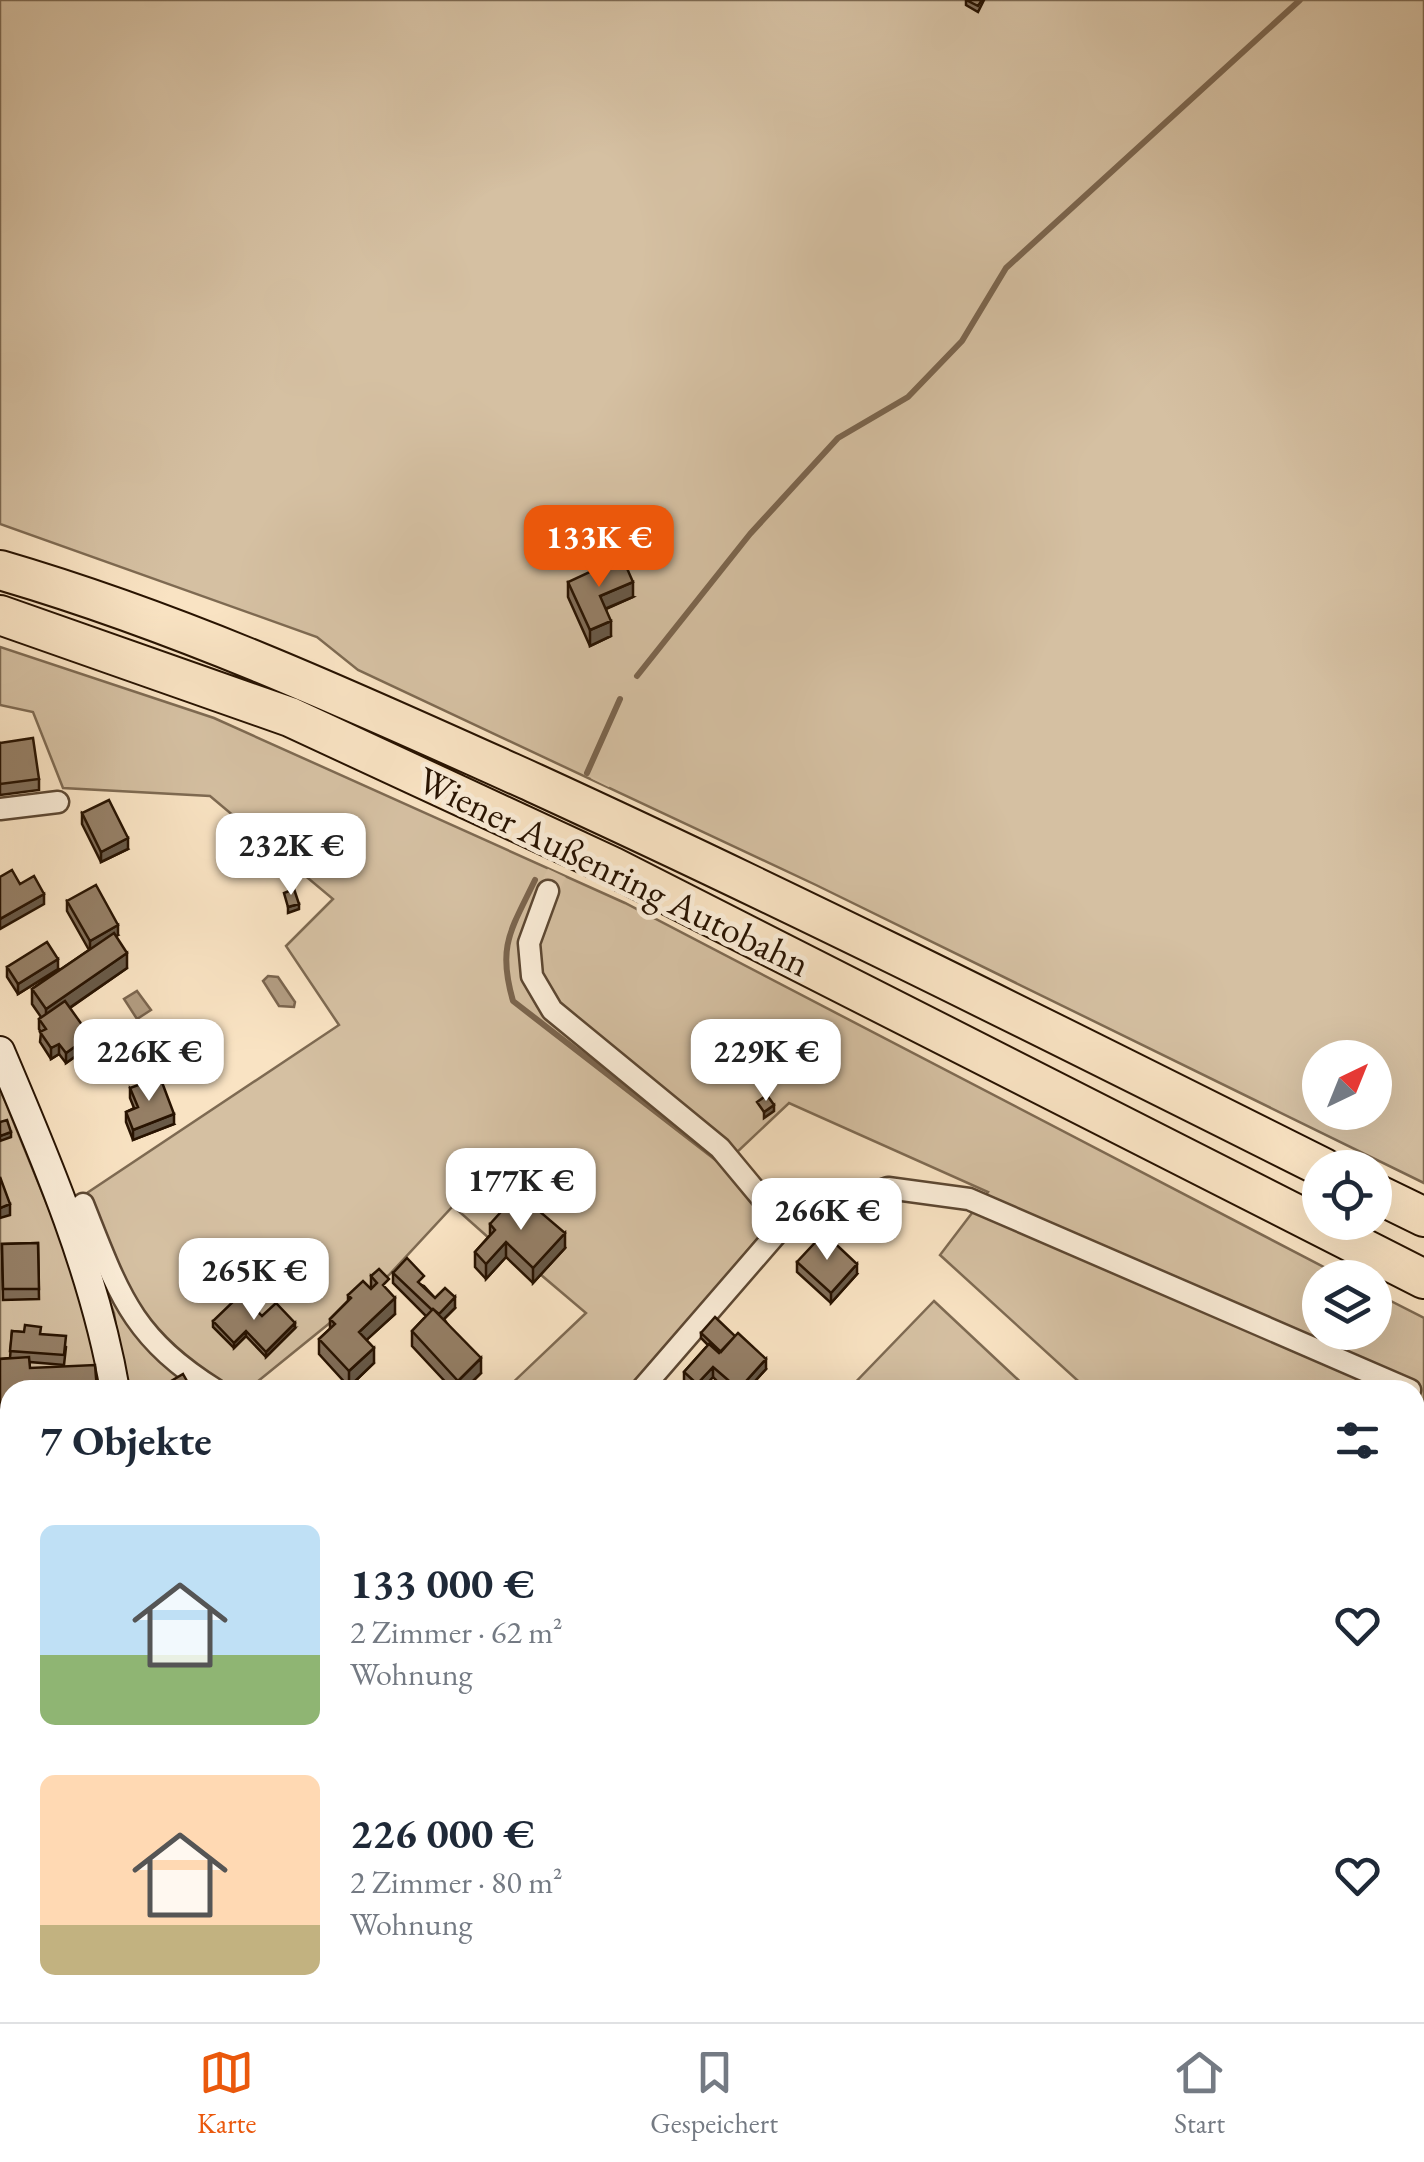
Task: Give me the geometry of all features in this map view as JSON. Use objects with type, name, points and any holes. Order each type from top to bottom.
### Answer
[{"type":"highway","name":"Wiener Außenring Autobahn","points":[[0,570],[79,593],[306,679],[630,827],[1302,1157]]},
{"type":"highway","name":"Wiener Außenring Autobahn","points":[[0,615],[290,717],[611,866],[1424,1278]]},
{"type":"highway","points":[[1392,1201],[1424,1217]]},
{"type":"street","points":[[0,808],[58,802]]},
{"type":"street","points":[[548,891],[528,944],[532,976],[552,1010],[720,1148],[784,1225]]},
{"type":"street","points":[[0,1050],[86,1276],[112,1380]]},
{"type":"street","points":[[650,1380],[784,1225],[888,1188],[969,1199],[1387,1380]]},
{"type":"street","points":[[84,1204],[113,1279],[141,1328],[166,1358],[200,1380]]},
{"type":"shaded area","points":[[0,0],[1424,0],[1424,1183],[1392,1167],[1392,1150],[1357,1150],[1316,1130],[1392,1130],[1392,1040],[1302,1040],[1302,1123],[816,885],[358,670],[317,637],[0,524]]},
{"type":"shaded area","points":[[0,647],[214,718],[625,903],[1310,1260],[1302,1260],[1302,1350],[1392,1350],[1392,1302],[1424,1318],[1424,1380],[1077,1380],[940,1255],[988,1192],[789,1103],[735,1154],[522,976],[537,1006],[737,1174],[756,1209],[761,1234],[640,1380],[516,1380],[586,1313],[540,1274],[564,1247],[490,1239],[453,1206],[389,1275],[259,1380],[206,1380],[171,1356],[163,1364],[188,1380],[124,1380],[114,1313],[72,1203],[339,1025],[286,946],[333,899],[210,796],[63,788],[33,712],[0,705]],"holes":[[[295,1328],[266,1356],[246,1336]]]},
{"type":"shaded area","points":[[268,976],[278,977],[295,1002],[294,1007],[279,1006],[263,981]]},
{"type":"shaded area","points":[[137,991],[151,1010],[137,1019],[124,999]]},
{"type":"shaded area","points":[[0,1089],[73,1268],[101,1380],[0,1380]]},
{"type":"shaded area","points":[[934,1301],[1018,1380],[858,1380]]},
{"type":"building","points":[[622,557],[633,582],[600,596],[611,621],[590,630],[568,582]]},
{"type":"building","points":[[33,738],[39,779],[0,784],[0,743]]},
{"type":"building","points":[[109,800],[128,838],[101,852],[82,813]]},
{"type":"building","points":[[12,870],[20,884],[34,876],[44,894],[0,919],[0,877]]},
{"type":"building","points":[[96,885],[118,925],[90,941],[67,901]]},
{"type":"building","points":[[294,889],[299,904],[288,907],[284,893]]},
{"type":"building","points":[[114,933],[127,953],[46,1009],[32,989]]},
{"type":"building","points":[[47,942],[58,959],[18,984],[7,967]]},
{"type":"building","points":[[65,1001],[90,1036],[66,1053],[59,1044],[51,1048],[40,1032],[46,1029],[39,1019]]},
{"type":"building","points":[[160,1077],[174,1114],[133,1130],[126,1112],[138,1107],[130,1088]]},
{"type":"building","points":[[767,1095],[774,1105],[764,1112],[757,1102]]},
{"type":"building","points":[[7,1120],[11,1132],[0,1136],[0,1122]]},
{"type":"building","points":[[0,1177],[10,1204],[0,1208]]},
{"type":"building","points":[[518,1193],[565,1233],[533,1268],[506,1242],[486,1264],[475,1252],[495,1230],[490,1224]]},
{"type":"building","points":[[824,1233],[857,1264],[831,1293],[797,1262]]},
{"type":"building","points":[[38,1243],[39,1289],[3,1289],[2,1244]]},
{"type":"building","points":[[302,1257],[312,1268],[300,1280],[290,1268]]},
{"type":"building","points":[[407,1258],[424,1276],[418,1282],[435,1298],[445,1288],[455,1297],[439,1314],[393,1273]]},
{"type":"building","points":[[379,1269],[389,1279],[383,1285],[395,1298],[359,1332],[374,1348],[349,1371],[319,1339],[335,1324],[330,1319],[351,1298],[348,1295],[363,1281],[371,1289],[377,1283],[371,1276]]},
{"type":"building","points":[[241,1294],[262,1316],[276,1303],[295,1323],[266,1352],[246,1331],[234,1343],[213,1321]]},
{"type":"building","points":[[433,1309],[481,1358],[457,1380],[412,1331]]},
{"type":"building","points":[[715,1317],[735,1336],[721,1352],[701,1333]]},
{"type":"building","points":[[25,1325],[41,1327],[40,1334],[66,1336],[64,1355],[10,1351],[12,1331],[24,1332]]},
{"type":"building","points":[[738,1333],[766,1359],[747,1380],[728,1380],[713,1367],[701,1380],[693,1380],[684,1372],[709,1344],[719,1353]]},
{"type":"building","points":[[29,1357],[30,1368],[95,1365],[96,1380],[0,1380],[0,1359]]},
{"type":"waterway","points":[[637,676],[750,534],[838,438],[908,397],[962,341],[1006,268],[1300,0]]},
{"type":"waterway","points":[[587,773],[620,699]]},
{"type":"waterway","points":[[535,880],[509,939],[506,966],[513,1001],[722,1163]]},
{"type":"tunnel","points":[[548,891],[601,781]]}]
